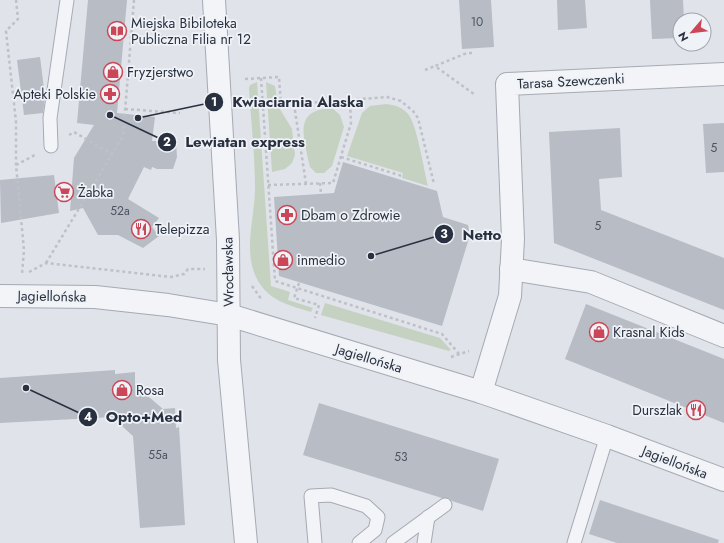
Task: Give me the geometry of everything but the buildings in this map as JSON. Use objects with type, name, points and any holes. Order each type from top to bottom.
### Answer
[{"type":"street","name":"Wrocławska","points":[[214,0],[228,240],[229,360],[246,543]]},
{"type":"street","name":"Tarasa Szewczenki","points":[[481,392],[510,296],[513,239],[506,84],[724,74]]},
{"type":"street","points":[[511,269],[591,282],[724,336]]},
{"type":"street","name":"Jagiellońska","points":[[0,296],[95,297],[162,304],[229,315],[481,392],[607,436],[724,480]]},
{"type":"lane","points":[[51,146],[50,118],[67,0]]},
{"type":"lane","points":[[574,543],[607,436]]},
{"type":"lane","points":[[315,543],[311,496],[330,495],[366,506],[378,518],[375,530],[360,543]]},
{"type":"lane","points":[[393,543],[445,505]]},
{"type":"lane","points":[[424,543],[428,517]]},
{"type":"path","points":[[16,0],[18,19],[6,31],[16,122],[16,165],[24,250],[21,276],[46,264],[171,277],[184,274],[188,269],[203,269]]},
{"type":"path","points":[[46,264],[122,136],[134,0]]},
{"type":"path","points":[[130,38],[176,36]]},
{"type":"path","points":[[425,70],[467,53],[472,53]]},
{"type":"path","points":[[435,66],[474,94]]},
{"type":"path","points":[[245,79],[279,77],[281,105],[387,98],[401,101],[413,111],[418,118],[434,184]]},
{"type":"path","points":[[261,78],[275,281],[442,334],[460,355]]},
{"type":"path","points":[[401,101],[404,97]]},
{"type":"path","points":[[268,184],[333,183],[351,123],[350,100]]},
{"type":"path","points":[[294,104],[306,184]]},
{"type":"path","points":[[125,109],[180,113]]},
{"type":"path","points":[[341,157],[402,176]]},
{"type":"path","points":[[320,183],[321,194]]},
{"type":"path","points":[[299,282],[294,298],[319,305],[317,313]]},
{"type":"green space","points":[[257,82],[271,286],[290,292],[288,300],[313,308],[311,312],[297,308],[270,295],[260,284],[254,273],[251,262],[250,237],[255,188],[254,151],[249,88],[250,85]]},
{"type":"green space","points":[[266,82],[275,86],[278,106],[292,129],[295,155],[292,163],[285,169],[272,172]]},
{"type":"green space","points":[[386,104],[401,108],[411,119],[417,137],[428,186],[402,178],[403,173],[347,156],[362,113],[370,106]]},
{"type":"green space","points":[[332,108],[340,115],[344,127],[332,166],[324,173],[316,173],[310,167],[305,143],[304,126],[306,119],[311,114],[320,110]]},
{"type":"green space","points":[[325,303],[440,338],[451,350],[449,351],[321,315]]},
{"type":"place","name":"Miejska Bibiloteka Publiczna Filia nr 12","points":[[117,31]]},
{"type":"place","name":"Fryzjerstwo","points":[[113,72]]},
{"type":"place","name":"Apteki Polskie","points":[[110,94]]},
{"type":"place","name":"Lewiatan express","points":[[110,115]]},
{"type":"place","name":"Kwiaciarnia Alaska","points":[[138,118]]},
{"type":"place","name":"Żabka","points":[[64,192]]},
{"type":"place","name":"Dbam o Zdrowie","points":[[287,215]]},
{"type":"place","name":"Telepizza","points":[[141,229]]},
{"type":"place","name":"Netto","points":[[371,256]]},
{"type":"place","name":"inmedio","points":[[283,260]]},
{"type":"place","name":"Krasnal Kids","points":[[599,332]]},
{"type":"place","name":"Opto+Med","points":[[26,388]]},
{"type":"place","name":"Rosa","points":[[122,390]]},
{"type":"place","name":"Durszlak","points":[[696,410]]}]
